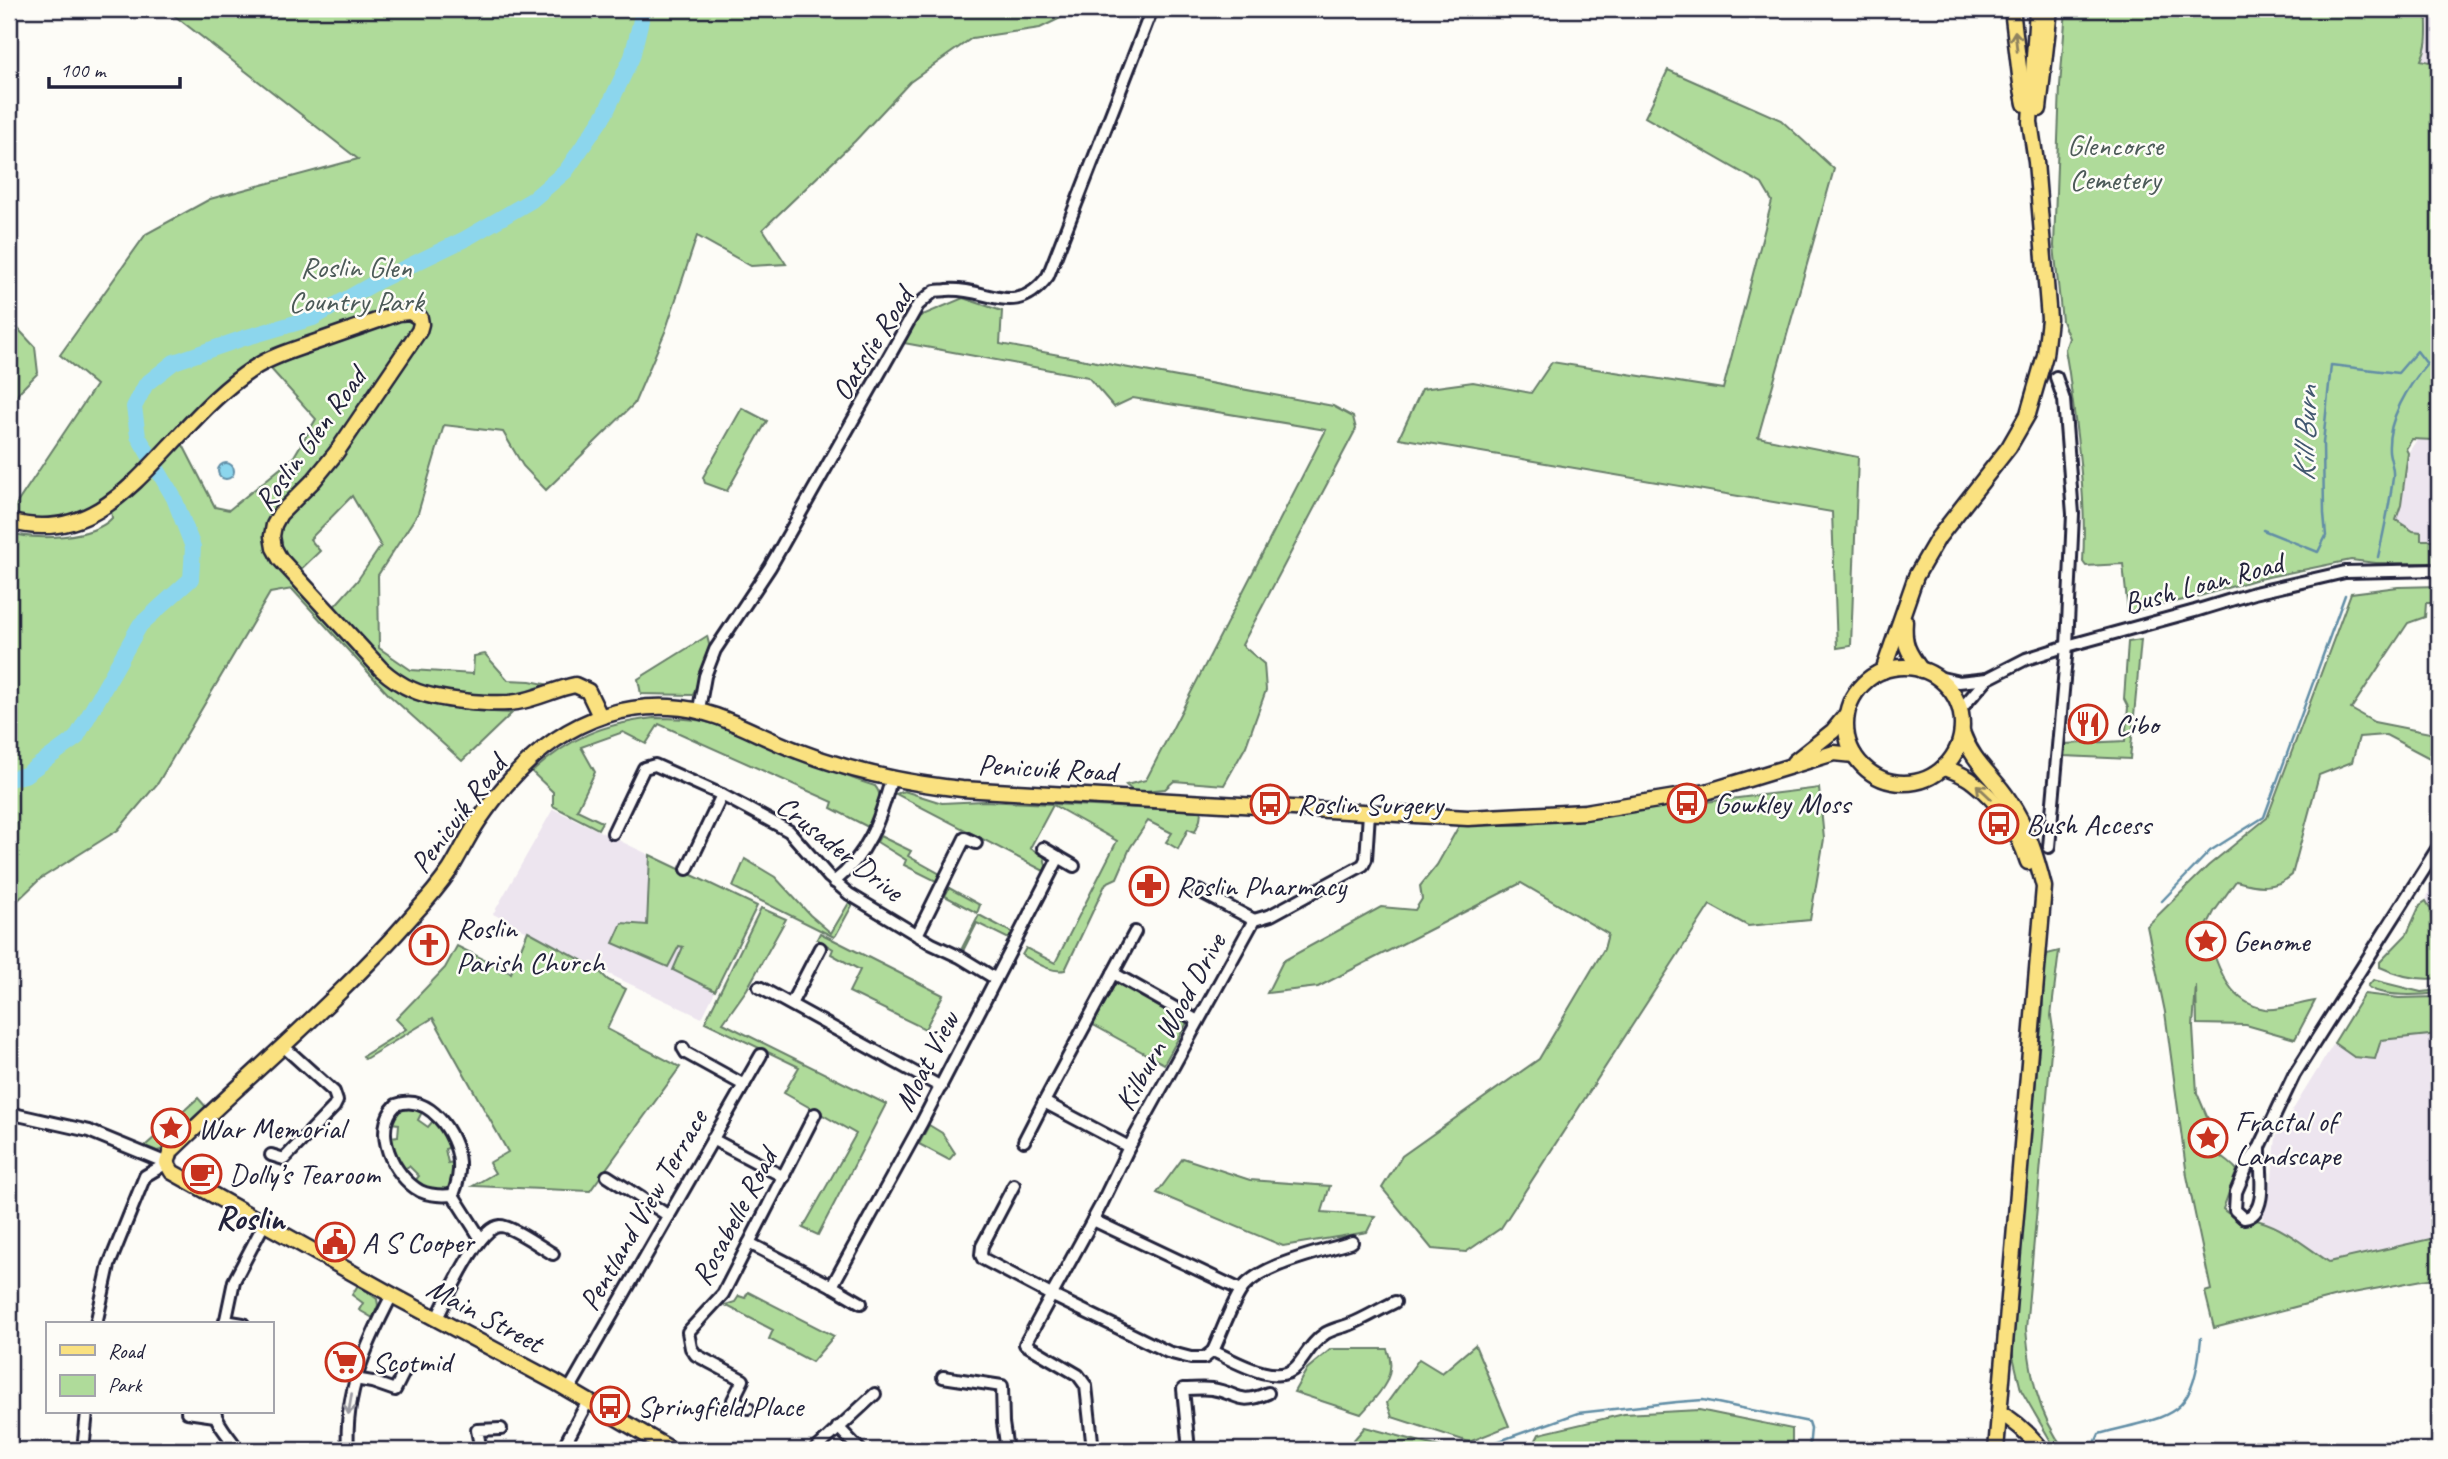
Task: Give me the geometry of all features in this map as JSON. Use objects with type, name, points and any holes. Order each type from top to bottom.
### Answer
[{"type":"main road","points":[[1883,671],[1916,576],[1938,538],[2009,447],[2028,414],[2045,355],[2049,319],[2036,162],[2021,84],[2012,9]]},
{"type":"main road","points":[[2030,122],[2037,9]]},
{"type":"main road","points":[[2036,162],[2050,9]]},
{"type":"main road","name":"Roslin Glen Road","points":[[9,521],[30,527],[58,525],[80,520],[102,509],[135,484],[229,386],[257,366],[399,313],[417,314],[421,324],[419,331],[371,404],[314,480],[280,514],[274,525],[274,548],[297,579],[381,669],[416,692],[499,704],[542,697],[575,685],[588,691],[600,716]]},
{"type":"main road","points":[[1906,602],[1904,634],[1907,651],[1922,670]]},
{"type":"main road","points":[[1962,732],[1954,756],[1935,775],[1917,782],[1897,783],[1880,778],[1867,770],[1854,755],[1846,729],[1847,714],[1856,691],[1868,679],[1883,671],[1902,667],[1922,670],[1937,677],[1950,690],[1960,710],[1962,732],[1968,749],[2007,797],[2026,827],[2044,887],[1996,1450]]},
{"type":"main road","name":"Penicuik Road","points":[[167,1163],[171,1152],[411,917],[450,870],[480,819],[523,769],[556,740],[600,716],[647,707],[699,709],[743,725],[796,751],[891,780],[962,789],[1468,818],[1585,812],[1706,792],[1833,753],[1854,755]]},
{"type":"main road","points":[[1788,767],[1833,731],[1847,714]]},
{"type":"main road","points":[[1944,767],[1971,780],[2005,815],[2023,847],[2035,882],[2041,918]]},
{"type":"main road","name":"Main Street","points":[[167,1163],[172,1171],[392,1295],[569,1390],[672,1450]]},
{"type":"main road","points":[[2000,1413],[2029,1434],[2042,1450]]},
{"type":"street","name":"Oatslie Road","points":[[699,709],[705,676],[715,650],[770,567],[918,305],[935,291],[957,289],[1002,299],[1023,298],[1037,291],[1048,276],[1152,9]]},
{"type":"street","points":[[9,55],[9,62]]},
{"type":"street","points":[[2049,847],[2067,646],[2073,514],[2064,400],[2056,377]]},
{"type":"street","name":"Bush Loan Road","points":[[1937,677],[1959,682],[1987,679],[2026,659],[2067,646],[2254,593],[2345,572],[2439,570]]},
{"type":"street","name":"Bush Loan Road","points":[[1960,710],[1987,679]]},
{"type":"street","name":"Crusader Drive","points":[[613,834],[645,768],[655,765],[722,795],[789,831],[834,882],[849,894],[996,979]]},
{"type":"street","points":[[834,882],[857,859],[873,835],[891,780]]},
{"type":"street","points":[[687,869],[722,795]]},
{"type":"street","name":"Kilburn Wood Drive","points":[[1199,891],[1209,901],[1254,920],[1271,915],[1363,865],[1366,859],[1369,813]]},
{"type":"street","points":[[917,935],[965,838],[976,843]]},
{"type":"street","points":[[2260,1147],[2261,1199],[2257,1212],[2244,1218],[2235,1210],[2236,1192],[2294,1075],[2439,846]]},
{"type":"street","points":[[1043,848],[1074,866]]},
{"type":"street","name":"Moat View","points":[[832,1286],[940,1087],[1059,857]]},
{"type":"street","name":"Kilburn Wood Drive","points":[[1093,1450],[1086,1385],[1078,1375],[1024,1344],[1254,920]]},
{"type":"street","points":[[1024,1141],[1135,932]]},
{"type":"street","points":[[791,1004],[820,953]]},
{"type":"street","points":[[1113,973],[1198,1021]]},
{"type":"street","points":[[759,987],[940,1087]]},
{"type":"street","points":[[271,1155],[285,1166],[337,1101],[334,1092],[282,1045]]},
{"type":"street","points":[[683,1048],[686,1053],[744,1084]]},
{"type":"street","name":"Pentland View Terrace","points":[[569,1390],[761,1055]]},
{"type":"street","points":[[1044,1102],[1129,1147]]},
{"type":"street","points":[[453,1195],[440,1196],[420,1191],[399,1173],[388,1150],[386,1138],[387,1118],[396,1105],[410,1103],[426,1108],[437,1116],[451,1135],[459,1161],[453,1195],[481,1239]]},
{"type":"street","points":[[9,1113],[89,1131],[167,1163]]},
{"type":"street","name":"Rosabelle Road","points":[[748,1408],[733,1400],[743,1380],[696,1355],[691,1348],[688,1332],[694,1323],[717,1303],[784,1177],[813,1129],[815,1114]]},
{"type":"street","points":[[712,1139],[784,1177]]},
{"type":"street","points":[[96,1322],[109,1265],[145,1176],[167,1163]]},
{"type":"street","points":[[607,1176],[669,1216]]},
{"type":"street","points":[[1014,1185],[982,1246],[981,1255],[988,1262],[1168,1352],[1191,1358],[1203,1358],[1213,1352],[1241,1290],[1254,1278],[1271,1269],[1352,1242]]},
{"type":"street","points":[[1093,1220],[1241,1290]]},
{"type":"street","points":[[225,1322],[233,1281],[265,1222]]},
{"type":"street","points":[[437,1318],[481,1239],[493,1228],[507,1227],[553,1254]]},
{"type":"street","points":[[749,1243],[861,1303]]},
{"type":"street","points":[[348,1450],[349,1407],[355,1379],[368,1342],[392,1295]]},
{"type":"street","points":[[1213,1352],[1257,1370],[1280,1376],[1290,1373],[1309,1347],[1326,1333],[1354,1323],[1395,1302]]},
{"type":"street","points":[[355,1379],[395,1390],[405,1370]]},
{"type":"street","points":[[943,1377],[1002,1386],[1007,1450]]},
{"type":"street","points":[[1189,1450],[1183,1389],[1214,1390],[1238,1399],[1253,1399],[1268,1393]]},
{"type":"street","points":[[815,1450],[874,1394]]},
{"type":"street","points":[[557,1450],[564,1446],[588,1401]]},
{"type":"street","points":[[83,1450],[87,1414]]},
{"type":"street","points":[[215,1414],[237,1450]]},
{"type":"street","points":[[481,1450],[477,1430],[484,1426],[501,1429]]},
{"type":"street","points":[[838,1427],[860,1450]]},
{"type":"shaded area","points":[[2427,9],[2439,9],[2439,64],[2420,60],[2426,50],[2428,37]]},
{"type":"shaded area","points":[[2439,407],[2439,540],[2421,540],[2413,531],[2396,521],[2401,505],[2408,453]]},
{"type":"shaded area","points":[[553,809],[757,906],[702,1018],[596,968],[493,914]]},
{"type":"shaded area","points":[[2439,858],[2439,962],[2431,914],[2426,901]]},
{"type":"shaded area","points":[[2439,1034],[2439,1237],[2328,1262],[2288,1234],[2262,1221],[2272,1177],[2276,1137],[2334,1043],[2354,1057],[2381,1041]]},
{"type":"green space","name":"Roslin Glen Country Park","points":[[166,9],[1079,9],[1040,28],[972,38],[910,82],[855,141],[763,229],[786,264],[751,266],[697,236],[665,332],[634,404],[546,490],[523,466],[503,432],[444,425],[418,513],[378,575],[379,648],[411,670],[473,674],[474,656],[485,654],[508,680],[545,684],[534,691],[512,697],[478,698],[423,689],[395,676],[369,653],[331,610],[357,581],[381,546],[352,496],[310,539],[320,551],[297,573],[279,544],[279,524],[299,498],[344,451],[338,444],[312,477],[280,508],[271,521],[268,549],[318,609],[386,682],[400,692],[425,703],[512,713],[462,761],[389,695],[292,589],[270,593],[158,783],[118,830],[40,879],[9,909],[9,532],[33,537],[78,534],[103,525],[112,518],[111,510],[104,502],[70,517],[46,521],[9,515],[96,385],[60,355],[146,234],[210,199],[358,159]],"holes":[[[262,359],[316,419],[293,458],[229,510],[215,507],[182,443],[140,488],[130,479],[207,395],[239,369]]]},
{"type":"green space","name":"Glencorse Cemetery","points":[[2066,9],[2427,9],[2427,41],[2421,60],[2439,64],[2439,447],[2434,440],[2412,439],[2406,449],[2408,453],[2401,505],[2396,520],[2413,531],[2421,532],[2421,540],[2439,540],[2439,563],[2376,563],[2351,560],[2254,580],[2193,598],[2128,612],[2123,564],[2086,566],[2083,562],[2084,514],[2065,349],[2069,338],[2062,321],[2054,246]]},
{"type":"green space","points":[[1668,70],[1781,120],[1834,169],[1758,437],[1858,457],[1851,646],[1837,648],[1832,512],[1399,438],[1422,389],[1473,382],[1531,393],[1552,362],[1723,389],[1772,201],[1762,184],[1645,117]]},
{"type":"green space","points":[[963,298],[1002,311],[1000,344],[1333,406],[1353,417],[1356,429],[1242,645],[1264,664],[1266,690],[1246,746],[1224,785],[1174,781],[1165,789],[1134,792],[1126,785],[1146,780],[1326,430],[1133,398],[1114,407],[1088,377],[904,343],[918,317]]},
{"type":"green space","points":[[9,319],[35,347],[38,373],[20,391],[9,408]]},
{"type":"green space","points":[[742,408],[767,421],[727,491],[705,483],[703,477]]},
{"type":"green space","points":[[2439,586],[2439,603],[2426,603],[2425,617],[2408,623],[2351,709],[2374,722],[2435,734],[2439,763],[2386,735],[2359,737],[2352,762],[2319,775],[2292,875],[2279,883],[2266,886],[2236,881],[2214,912],[2198,943],[2198,948],[2200,944],[2210,943],[2228,984],[2235,993],[2253,1006],[2277,1009],[2315,1001],[2295,1039],[2246,1025],[2197,1024],[2196,985],[2193,1027],[2197,1093],[2211,1126],[2200,1142],[2237,1170],[2223,1209],[2236,1217],[2260,1221],[2278,1228],[2329,1262],[2439,1237],[2439,1277],[2337,1296],[2214,1328],[2205,1292],[2211,1290],[2187,1176],[2165,1012],[2147,926],[2208,866],[2267,818],[2351,593],[2398,587]]},
{"type":"green space","points":[[707,636],[710,648],[693,695],[641,694],[638,679]]},
{"type":"green space","points":[[2141,640],[2130,759],[2064,756],[2064,744],[2125,741],[2128,707],[2124,699],[2128,642]]},
{"type":"green space","points":[[654,718],[690,719],[724,727],[875,786],[880,801],[870,828],[831,808],[833,802],[659,724],[646,744],[623,732],[581,747],[595,772],[577,810],[602,822],[598,829],[553,806],[553,792],[532,772],[560,750],[588,734],[618,724]]},
{"type":"green space","points":[[1819,788],[1824,839],[1810,920],[1748,926],[1710,905],[1501,1228],[1466,1252],[1432,1249],[1382,1188],[1402,1156],[1539,1059],[1604,949],[1608,934],[1521,883],[1318,987],[1267,993],[1283,961],[1381,907],[1415,910],[1422,899],[1420,886],[1437,865],[1460,824],[1522,825]]},
{"type":"green space","points":[[904,791],[942,803],[984,801],[1201,811],[1195,832],[1188,829],[1178,849],[1166,842],[1172,833],[1148,821],[1130,848],[1117,878],[1106,883],[1065,970],[1059,971],[1022,955],[1026,948],[1055,963],[1117,841],[1053,805],[1030,848],[1044,856],[1044,871],[896,794]]},
{"type":"green space","points":[[880,836],[911,851],[908,856],[940,874],[936,881],[904,865],[906,860],[877,842]]},
{"type":"green space","points":[[650,855],[757,906],[715,991],[673,970],[683,947],[679,946],[668,967],[613,943],[622,923],[647,925]]},
{"type":"green space","points":[[745,859],[775,877],[810,915],[831,933],[850,901],[853,904],[836,935],[834,937],[733,887]]},
{"type":"green space","points":[[949,888],[980,905],[977,913],[945,896]]},
{"type":"green space","points":[[2426,901],[2433,913],[2439,978],[2409,977],[2380,967],[2380,962],[2407,934],[2420,905]]},
{"type":"green space","points":[[761,908],[786,919],[747,989],[723,1023],[886,1104],[818,1235],[803,1228],[856,1134],[784,1093],[799,1067],[705,1022]]},
{"type":"green space","points":[[979,915],[1015,934],[1011,940],[977,923],[964,949],[962,948]]},
{"type":"green space","points":[[528,931],[596,968],[608,980],[626,989],[607,1029],[680,1067],[590,1191],[473,1186],[495,1173],[489,1163],[508,1152],[433,1018],[365,1059],[363,1056],[406,1029],[396,1019],[445,968],[457,946],[511,973]]},
{"type":"green space","points":[[820,933],[943,995],[925,1029],[849,992],[860,970],[831,954],[833,949],[817,939]]},
{"type":"green space","points":[[2059,951],[2051,1016],[2053,1029],[2026,1329],[2036,1392],[2055,1436],[2065,1450],[2056,1450],[2021,1390],[2013,1356],[2012,1312],[2043,1010],[2042,987],[2047,954]]},
{"type":"green space","points":[[1113,980],[1188,1021],[1164,1064],[1090,1023]]},
{"type":"green space","points":[[2373,980],[2421,992],[2439,990],[2439,993],[2402,995],[2381,992],[2368,986]]},
{"type":"green space","points":[[2364,994],[2399,998],[2439,997],[2439,1034],[2381,1040],[2375,1059],[2354,1057],[2334,1043]]},
{"type":"green space","points":[[198,1098],[207,1108],[165,1149],[157,1151],[145,1146]]},
{"type":"green space","points":[[407,1108],[422,1112],[418,1120],[428,1127],[433,1121],[442,1129],[452,1147],[445,1149],[448,1163],[454,1162],[454,1173],[449,1188],[444,1192],[431,1192],[423,1188],[414,1182],[419,1176],[409,1166],[403,1170],[396,1161],[390,1137],[398,1136],[399,1124],[390,1123],[398,1111]]},
{"type":"green space","points":[[929,1125],[942,1133],[955,1153],[949,1160],[919,1144]]},
{"type":"green space","points":[[1183,1158],[1250,1180],[1330,1186],[1322,1212],[1375,1216],[1367,1232],[1283,1246],[1157,1193]]},
{"type":"green space","points":[[358,1285],[377,1299],[378,1305],[373,1318],[359,1310],[363,1303],[352,1295]]},
{"type":"green space","points":[[748,1292],[834,1336],[812,1362],[769,1339],[773,1330],[725,1305],[735,1302],[739,1296],[745,1298]]},
{"type":"green space","points":[[1475,1345],[1509,1426],[1469,1442],[1392,1417],[1387,1403],[1419,1359],[1442,1373]]},
{"type":"green space","points":[[1331,1349],[1387,1349],[1390,1359],[1389,1376],[1380,1392],[1361,1414],[1294,1392],[1307,1369]]},
{"type":"green space","points":[[1699,1410],[1792,1429],[1792,1450],[1531,1450],[1539,1434],[1624,1414]]},
{"type":"green space","points":[[1365,1427],[1451,1450],[1345,1450]]},
{"type":"water","points":[[226,463],[234,471],[226,479],[218,471]]},
{"type":"waterway","points":[[9,779],[25,775],[76,738],[140,625],[191,579],[193,547],[174,498],[138,436],[134,407],[146,384],[174,362],[313,318],[378,281],[465,239],[532,200],[566,171],[605,114],[632,57],[642,16],[640,9]]},
{"type":"waterway","name":"Kill Burn","points":[[2263,530],[2318,552],[2326,536],[2323,443],[2331,365],[2398,373],[2417,351],[2427,364],[2406,393],[2391,427],[2389,451],[2393,477],[2378,557]]},
{"type":"waterway","name":"Kill Burn","points":[[2162,901],[2210,851],[2264,817],[2345,595]]},
{"type":"waterway","points":[[2092,1450],[2099,1434],[2161,1417],[2184,1400],[2192,1386],[2201,1338]]},
{"type":"waterway","points":[[1474,1450],[1578,1413],[1703,1400],[1809,1422],[1809,1450]]},
{"type":"place","name":"Cibo","points":[[2088,724]]},
{"type":"place","name":"Gowkley Moss","points":[[1687,803]]},
{"type":"place","name":"Roslin Surgery","points":[[1270,804]]},
{"type":"place","name":"Bush Access","points":[[1999,824]]},
{"type":"place","name":"Roslin Pharmacy","points":[[1149,886]]},
{"type":"place","name":"Genome","points":[[2206,941]]},
{"type":"place","name":"Roslin Parish Church","points":[[429,945]]},
{"type":"place","name":"War Memorial","points":[[171,1128]]},
{"type":"place","name":"Fractal of Landscape","points":[[2208,1138]]},
{"type":"place","name":"Dolly’s Tearoom","points":[[202,1174]]},
{"type":"place","name":"A S Cooper","points":[[335,1242]]},
{"type":"place","name":"Scotmid","points":[[345,1362]]},
{"type":"place","name":"Springfield Place","points":[[610,1406]]},
{"type":"district","name":"Roslin","points":[[250,1218]]}]
